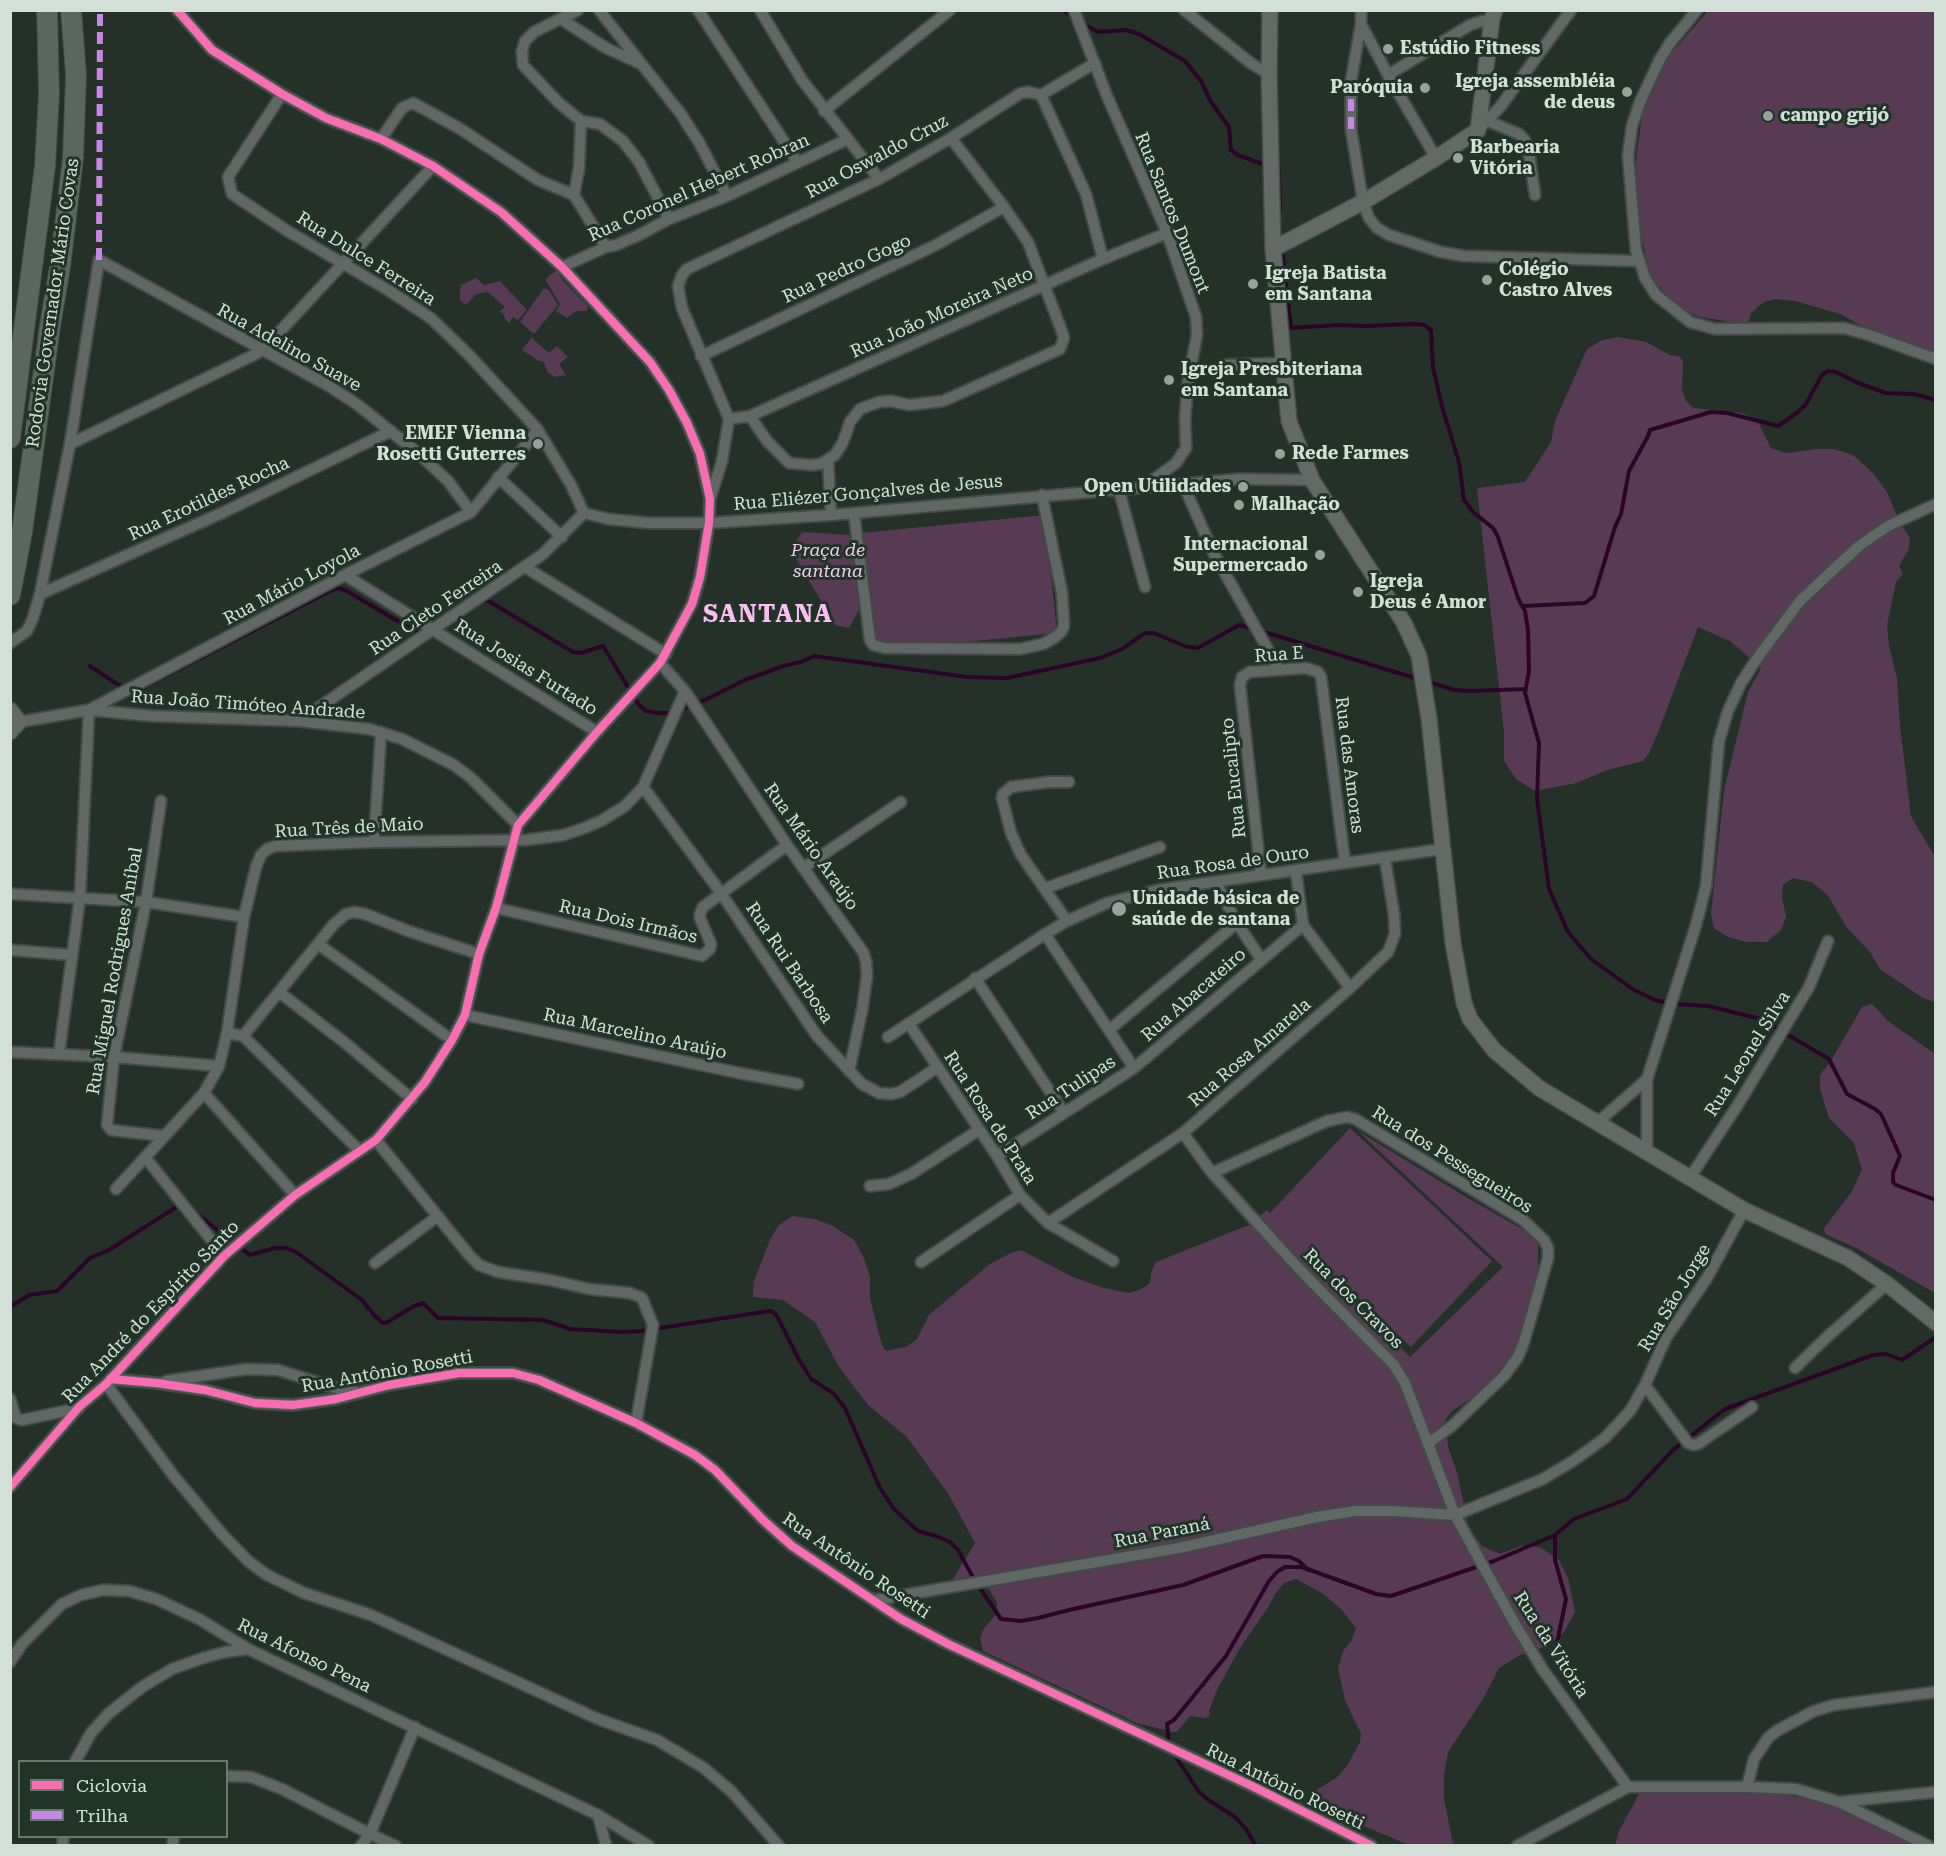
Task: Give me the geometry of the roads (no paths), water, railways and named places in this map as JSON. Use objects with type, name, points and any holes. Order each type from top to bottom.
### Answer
[{"type":"highway","name":"Rodovia Governador Mário Covas","points":[[10,438],[45,165],[49,93],[47,10]]},
{"type":"highway","name":"Rodovia Governador Mário Covas","points":[[10,595],[22,532],[60,267],[73,158],[76,75],[71,10]]},
{"type":"main road","points":[[1270,10],[1269,74],[1273,249],[1289,421],[1312,480],[1404,623],[1419,656],[1429,719],[1442,849],[1460,986],[1470,1019],[1494,1050],[1539,1088],[1744,1210],[1848,1258],[1887,1284],[1935,1323]]},
{"type":"main road","points":[[1273,249],[1363,202],[1436,158],[1483,125],[1492,15]]},
{"type":"street","name":"Rua André do Espírito Santo","points":[[10,1487],[79,1407],[108,1381],[224,1256],[295,1195],[376,1140],[412,1099],[452,1040],[465,1015],[479,954],[496,908],[518,825],[663,659],[692,604],[700,577],[709,523],[710,500],[700,454],[687,423],[669,390],[650,362],[562,267],[501,212],[433,166],[381,139],[326,118],[282,94],[212,50],[177,10]]},
{"type":"street","points":[[578,10],[534,32],[525,41],[522,51],[523,65],[558,102],[581,122],[600,124],[623,141],[639,162],[669,219]]},
{"type":"street","points":[[599,10],[681,114],[700,144],[727,196]]},
{"type":"street","points":[[698,10],[798,163]]},
{"type":"street","points":[[760,10],[802,80],[879,179]]},
{"type":"street","points":[[824,111],[950,10]]},
{"type":"street","name":"Rua Santos Dumont","points":[[1074,10],[1107,96],[1167,233],[1196,317],[1197,335],[1188,382],[1185,417],[1186,448],[1176,463],[1144,487]]},
{"type":"street","points":[[1184,10],[1246,59],[1269,74]]},
{"type":"street","points":[[1361,10],[1352,81],[1351,129],[1363,202],[1369,218],[1377,228],[1389,235],[1440,252],[1483,257],[1638,261]]},
{"type":"street","points":[[1535,195],[1528,146],[1524,139],[1519,134],[1483,125],[1571,10]]},
{"type":"street","points":[[1697,10],[1660,59],[1640,102],[1632,126],[1629,156],[1638,261],[1656,295],[1690,322],[1700,326],[1749,330],[1844,328],[1935,359]]},
{"type":"street","points":[[1388,75],[1470,25],[1492,15]]},
{"type":"street","points":[[561,19],[606,48],[642,64]]},
{"type":"street","points":[[1361,24],[1436,158]]},
{"type":"street","name":"Rua Oswaldo Cruz","points":[[701,356],[681,308],[678,286],[687,269],[879,179],[951,138],[1021,93],[1041,95],[1095,63]]},
{"type":"street","name":"Rua Dulce Ferreira","points":[[282,94],[228,177],[232,194],[432,319],[470,356],[538,430],[571,485],[584,513]]},
{"type":"street","points":[[1041,95],[1086,194],[1103,259]]},
{"type":"street","points":[[381,139],[402,108],[413,103],[459,128],[538,180],[574,195],[606,247]]},
{"type":"street","points":[[574,195],[579,168],[581,122]]},
{"type":"street","points":[[750,416],[767,441],[789,463],[811,465],[828,461],[835,455],[843,442],[850,422],[860,409],[879,402],[891,401],[909,405],[943,401],[1060,350],[1064,338],[1028,242],[951,138]]},
{"type":"street","name":"Rua Coronel Hebert Robran","points":[[562,267],[606,247],[638,236],[669,219],[727,196],[848,139]]},
{"type":"street","points":[[10,643],[27,631],[33,618],[40,594],[70,444],[262,351],[433,166]]},
{"type":"street","name":"Rua Pedro Gogo","points":[[701,356],[934,246],[1004,207]]},
{"type":"street","name":"Rua João Moreira Neto","points":[[729,419],[750,416],[1103,259],[1167,233]]},
{"type":"street","name":"Rua Adelino Suave","points":[[70,444],[99,260],[329,386],[358,405],[448,481],[471,512]]},
{"type":"street","points":[[701,356],[729,419],[722,461],[710,500]]},
{"type":"street","points":[[1223,365],[1284,363]]},
{"type":"street","name":"Rua Mário Loyola","points":[[89,710],[345,575],[471,512],[538,430]]},
{"type":"street","name":"Rua Erotildes Rocha","points":[[40,594],[224,512],[391,431]]},
{"type":"street","points":[[828,461],[831,515]]},
{"type":"street","points":[[498,477],[562,537]]},
{"type":"street","name":"Rua Eliézer Gonçalves de Jesus","points":[[584,513],[608,519],[649,523],[709,523],[831,515],[1239,479],[1312,480]]},
{"type":"street","points":[[1183,484],[1214,554],[1279,669]]},
{"type":"street","points":[[1119,490],[1145,587]]},
{"type":"street","points":[[854,513],[870,640],[873,645],[885,648],[1020,649],[1043,644],[1054,638],[1064,626],[1062,593],[1042,495]]},
{"type":"street","points":[[1647,1153],[1647,1079],[1696,925],[1706,886],[1719,741],[1728,711],[1741,683],[1758,657],[1800,601],[1859,546],[1888,526],[1935,504]]},
{"type":"street","name":"Rua Cleto Ferreira","points":[[298,721],[525,567],[562,537],[584,513]]},
{"type":"street","name":"Rua Mário Araújo","points":[[525,567],[663,659],[787,845],[863,952],[867,976],[849,1071]]},
{"type":"street","name":"Rua Josias Furtado","points":[[345,575],[597,732]]},
{"type":"street","name":"Rua E","points":[[1242,677],[1250,672],[1279,669],[1306,668],[1318,672]]},
{"type":"street","name":"Rua das Amoras","points":[[1318,672],[1322,683],[1345,863]]},
{"type":"street","name":"Rua Eucalipto","points":[[1242,677],[1240,685],[1262,875]]},
{"type":"street","points":[[643,787],[686,691]]},
{"type":"street","points":[[10,739],[13,724],[89,710],[80,897],[59,1054]]},
{"type":"street","name":"Rua João Timóteo Andrade","points":[[89,710],[152,716],[298,721],[381,732],[424,748],[454,765],[470,777],[518,825]]},
{"type":"street","points":[[374,842],[381,732]]},
{"type":"street","points":[[1067,921],[1018,847],[1004,809],[1003,794],[1011,787],[1069,782]]},
{"type":"street","name":"Rua Três de Maio","points":[[116,1190],[204,1093],[219,1066],[227,1033],[244,917],[256,867],[261,855],[267,849],[276,846],[374,842],[515,838],[526,840],[564,835],[601,821],[625,806],[643,787]]},
{"type":"street","name":"Rua Rui Barbosa","points":[[643,787],[721,892],[817,1036],[849,1071],[871,1090],[891,1094],[910,1087],[938,1068]]},
{"type":"street","name":"Rua Miguel Rodrigues Aníbal","points":[[161,801],[146,902],[114,1057],[106,1125],[111,1130],[163,1136]]},
{"type":"street","points":[[803,868],[901,802]]},
{"type":"street","name":"Rua Dois Irmãos","points":[[496,908],[702,956],[710,949],[711,944],[700,918],[701,911],[721,892],[787,845]]},
{"type":"street","points":[[1046,888],[1160,847]]},
{"type":"street","name":"Rua Rosa de Ouro","points":[[888,1037],[1045,934],[1067,921],[1118,901],[1158,890],[1296,872],[1442,849]]},
{"type":"street","name":"Rua Rosa Amarela","points":[[1048,1223],[1183,1133],[1350,988],[1388,952],[1395,934],[1385,859]]},
{"type":"street","points":[[1296,872],[1303,925],[1350,988]]},
{"type":"street","points":[[1216,882],[1237,923],[1261,959]]},
{"type":"street","points":[[10,894],[146,902],[244,917]]},
{"type":"street","points":[[243,1036],[318,944],[346,914],[354,912],[365,914],[479,954]]},
{"type":"street","points":[[1109,1030],[1237,923]]},
{"type":"street","name":"Rua Abacateiro","points":[[1134,1068],[1303,925]]},
{"type":"street","points":[[1045,934],[1134,1068]]},
{"type":"street","name":"Rua Leonel Silva","points":[[1689,1179],[1809,987],[1828,942]]},
{"type":"street","points":[[318,944],[452,1040]]},
{"type":"street","points":[[10,950],[72,955]]},
{"type":"street","points":[[975,978],[1064,1113]]},
{"type":"street","points":[[279,992],[412,1099]]},
{"type":"street","name":"Rua Marcelino Araújo","points":[[465,1015],[798,1084]]},
{"type":"street","name":"Rua Rosa de Prata","points":[[909,1024],[997,1156],[1020,1195],[1048,1223],[1113,1261]]},
{"type":"street","points":[[227,1033],[243,1036],[360,1151]]},
{"type":"street","points":[[10,1052],[114,1057],[219,1066]]},
{"type":"street","name":"Rua Tulipas","points":[[997,1156],[1134,1068]]},
{"type":"street","points":[[1596,1124],[1647,1079]]},
{"type":"street","points":[[204,1093],[295,1195]]},
{"type":"street","name":"Rua dos Pessegueiros","points":[[1212,1173],[1327,1121],[1347,1117],[1355,1119],[1522,1220],[1544,1240],[1548,1248],[1548,1257],[1518,1357],[1504,1376],[1461,1417],[1429,1443]]},
{"type":"street","points":[[870,1186],[889,1184],[911,1174],[979,1130]]},
{"type":"street","name":"Rua dos Cravos","points":[[1183,1133],[1212,1173],[1301,1271],[1394,1365],[1405,1383],[1455,1515]]},
{"type":"street","points":[[376,1140],[469,1255],[479,1264],[498,1272],[589,1289],[630,1293],[642,1298],[653,1324],[636,1423]]},
{"type":"street","points":[[145,1157],[224,1256]]},
{"type":"street","points":[[921,1262],[1020,1195]]},
{"type":"street","name":"Rua São Jorge","points":[[1455,1515],[1543,1479],[1574,1461],[1605,1438],[1630,1411],[1645,1385],[1666,1338],[1707,1278],[1744,1210]]},
{"type":"street","points":[[375,1263],[438,1216]]},
{"type":"street","points":[[1795,1368],[1887,1284]]},
{"type":"street","points":[[157,1383],[247,1369],[278,1370],[362,1393]]},
{"type":"street","name":"Rua Antônio Rosetti","points":[[108,1381],[157,1383],[205,1390],[255,1403],[293,1405],[459,1373],[513,1373],[539,1380],[636,1423],[695,1455],[715,1470],[763,1520],[792,1546],[901,1619],[948,1644],[1372,1845]]},
{"type":"street","points":[[204,1374],[202,1378],[205,1390]]},
{"type":"street","points":[[108,1381],[173,1475],[223,1535],[248,1561],[267,1575],[304,1593],[371,1615],[598,1719],[657,1740],[704,1768],[732,1792],[779,1845]]},
{"type":"street","points":[[315,1402],[320,1393],[319,1383]]},
{"type":"street","points":[[1645,1385],[1688,1443],[1694,1445],[1752,1407]]},
{"type":"street","points":[[10,1399],[16,1418],[22,1420],[79,1407]]},
{"type":"street","name":"Rua Paraná","points":[[875,1600],[1179,1548],[1317,1516],[1393,1510],[1455,1515]]},
{"type":"street","name":"Rua da Vitória","points":[[1455,1515],[1543,1670],[1628,1787]]},
{"type":"street","name":"Rua Afonso Pena","points":[[10,1662],[22,1644],[62,1604],[81,1595],[103,1590],[129,1591],[156,1599],[199,1619],[248,1649],[598,1815],[649,1845]]},
{"type":"street","points":[[76,1760],[108,1714],[142,1687],[172,1669],[225,1652],[248,1649]]},
{"type":"street","points":[[1747,1787],[1754,1759],[1768,1738],[1805,1715],[1834,1705],[1935,1692]]},
{"type":"street","points":[[361,1845],[370,1834],[415,1727]]},
{"type":"street","points":[[228,1776],[251,1777],[282,1789],[396,1845]]},
{"type":"street","points":[[1517,1845],[1628,1787],[1796,1789],[1839,1802],[1929,1845]]},
{"type":"street","points":[[1839,1802],[1935,1792]]},
{"type":"street","points":[[598,1815],[606,1845]]},
{"type":"waterway","points":[[1063,10],[1074,18]]},
{"type":"waterway","points":[[1083,24],[1098,32],[1126,30],[1139,34],[1185,61],[1201,81],[1211,102],[1229,127],[1231,150],[1238,155],[1268,166]]},
{"type":"waterway","points":[[1275,168],[1279,170],[1280,210]]},
{"type":"waterway","points":[[1282,250],[1291,328],[1413,324],[1424,325],[1431,330],[1433,368],[1459,462],[1464,500],[1473,512],[1493,528],[1498,537],[1518,598],[1525,611],[1529,671],[1525,693],[1539,743],[1537,799],[1549,889],[1568,932],[1591,959],[1634,990],[1655,1000],[1674,1004],[1708,1006],[1761,1019],[1829,1059],[1847,1094],[1881,1114],[1900,1156],[1893,1173],[1893,1182],[1936,1200]]},
{"type":"waterway","points":[[1523,606],[1585,603],[1594,596],[1621,514],[1629,471],[1650,430],[1711,412],[1727,413],[1778,426],[1806,404],[1822,375],[1828,371],[1836,372],[1886,393],[1914,394],[1936,400]]},
{"type":"waterway","points":[[90,666],[117,684],[135,692],[338,588],[416,632],[422,631]]},
{"type":"waterway","points":[[481,602],[487,600],[573,652],[581,653],[603,646],[639,705],[646,711],[659,713],[671,713],[707,699],[745,680],[814,656],[967,677],[1007,678],[1100,658],[1122,649],[1145,633],[1154,633],[1187,647],[1198,648],[1239,625],[1254,629]]},
{"type":"waterway","points":[[447,625],[465,613]]},
{"type":"waterway","points":[[1261,631],[1418,679]]},
{"type":"waterway","points":[[1428,682],[1455,690],[1525,689]]},
{"type":"waterway","points":[[10,1307],[29,1295],[57,1291],[90,1258],[109,1250],[181,1204]]},
{"type":"waterway","points":[[197,1214],[250,1255],[275,1248],[286,1248],[296,1252],[362,1300],[383,1323],[423,1303],[438,1318],[543,1320],[570,1329],[622,1332],[773,1312],[811,1379],[833,1393],[845,1408],[880,1488],[894,1509],[918,1531],[950,1542],[958,1550],[975,1581],[1001,1619],[1021,1621],[1038,1618],[1183,1585],[1263,1556],[1290,1557],[1299,1561],[1308,1570]]},
{"type":"waterway","points":[[1169,1745],[1167,1724],[1174,1720],[1226,1656],[1269,1581],[1285,1567],[1302,1567],[1376,1594],[1391,1596],[1494,1561],[1555,1535],[1574,1519],[1627,1499],[1673,1450],[1725,1409],[1873,1355],[1886,1354],[1902,1360],[1936,1337]]},
{"type":"waterway","points":[[1555,1535],[1555,1560],[1566,1599],[1557,1643],[1576,1679],[1577,1691]]},
{"type":"waterway","points":[[1172,1751],[1199,1792],[1235,1817],[1246,1829],[1256,1846]]},
{"type":"place","name":"Estúdio Fitness","points":[[1388,49]]},
{"type":"place","name":"Paróquia","points":[[1425,88]]},
{"type":"place","name":"Igreja assembléia de deus","points":[[1627,92]]},
{"type":"place","name":"campo grijó","points":[[1768,116]]},
{"type":"place","name":"Barbearia Vitória","points":[[1458,158]]},
{"type":"place","name":"Colégio Castro Alves","points":[[1487,280]]},
{"type":"place","name":"Igreja Batista em Santana","points":[[1253,284]]},
{"type":"place","name":"Igreja Presbiteriana em Santana","points":[[1169,380]]},
{"type":"place","name":"EMEF Vienna Rosetti Guterres","points":[[538,444]]},
{"type":"place","name":"Rede Farmes","points":[[1280,454]]},
{"type":"place","name":"Open Utilidades","points":[[1243,487]]},
{"type":"place","name":"Malhação","points":[[1239,505]]},
{"type":"place","name":"Internacional Supermercado","points":[[1320,555]]},
{"type":"place","name":"Igreja Deus é Amor","points":[[1358,592]]},
{"type":"place","name":"Unidade básica de saúde de santana","points":[[1119,909]]},
{"type":"district","name":"SANTANA","points":[[768,615]]},
{"type":"park label","name":"Praça de santana","points":[[828,561]]}]
